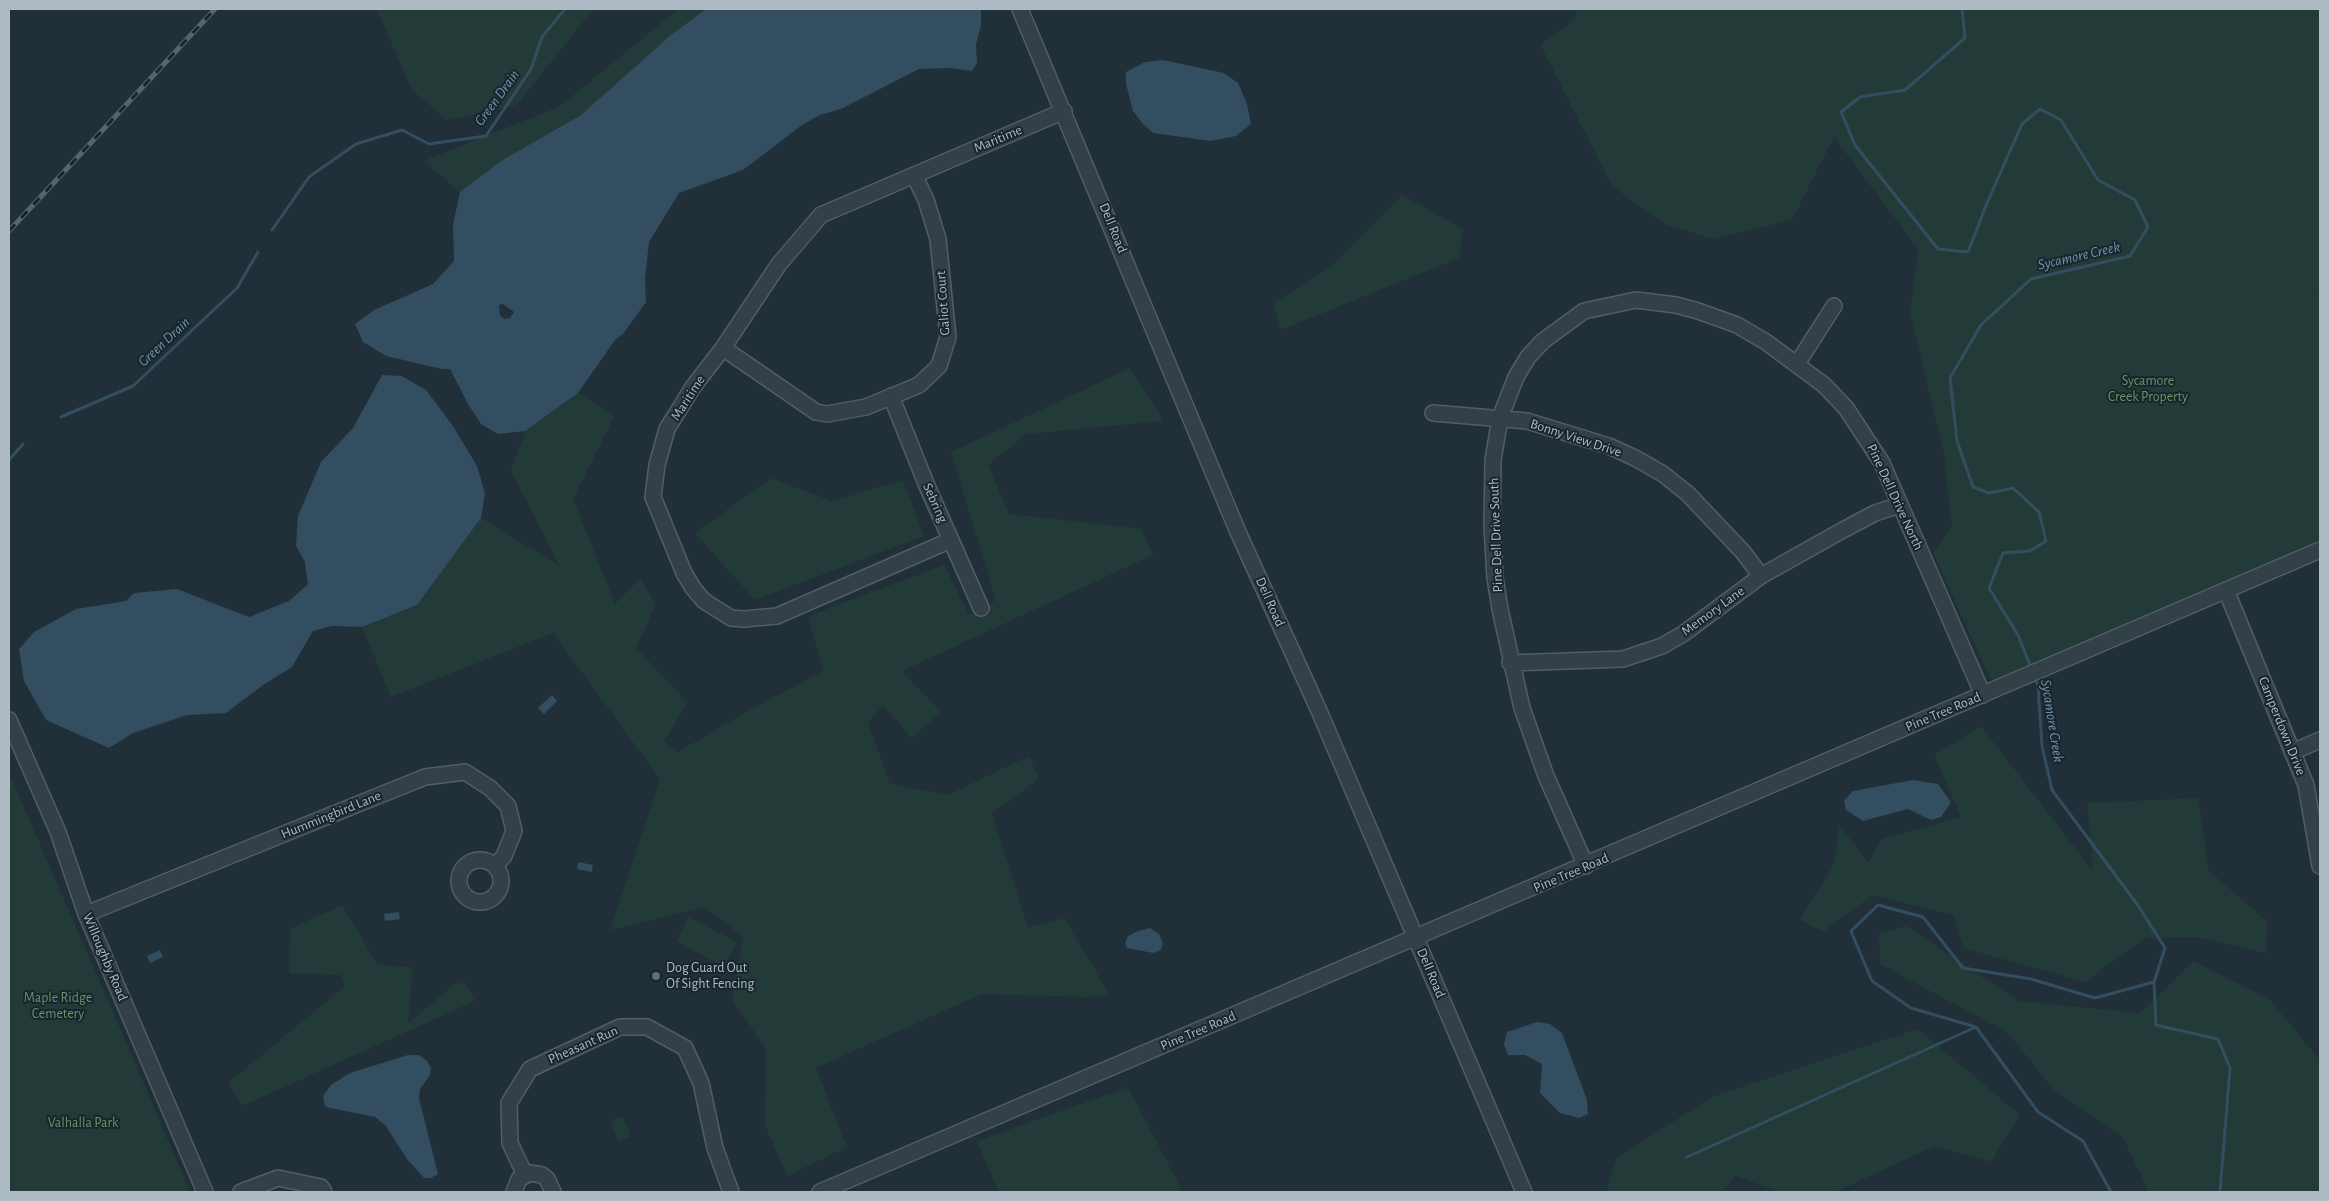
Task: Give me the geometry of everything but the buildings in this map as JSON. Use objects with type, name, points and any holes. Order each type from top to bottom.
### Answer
[{"type":"street","name":"Dell Road","points":[[1020,9],[1064,110],[1238,532],[1320,713],[1524,1192]]},
{"type":"street","name":"Maritime","points":[[951,540],[777,616],[730,618],[704,601],[684,573],[653,497],[657,465],[667,429],[693,387],[723,348],[779,264],[821,215],[1064,110]]},
{"type":"street","name":"Galiot Court","points":[[723,348],[816,412],[826,414],[866,407],[918,385],[939,366],[948,337],[938,240],[926,200],[914,175]]},
{"type":"street","name":"Pine Dell Drive North","points":[[1584,311],[1636,300],[1676,305],[1737,326],[1766,342],[1824,385],[1852,415],[1882,463],[1982,695]]},
{"type":"street","points":[[1797,364],[1834,306]]},
{"type":"street","name":"Pine Dell Drive South","points":[[1584,311],[1542,341],[1516,377],[1500,418],[1493,460],[1492,526],[1495,578],[1510,663],[1534,744],[1586,866]]},
{"type":"street","name":"Sebring","points":[[892,396],[981,608]]},
{"type":"street","name":"Bonny View Drive","points":[[1433,413],[1527,421],[1609,446],[1663,474],[1688,494],[1743,552],[1761,576]]},
{"type":"street","name":"Memory Lane","points":[[1510,663],[1623,659],[1662,646],[1683,634],[1761,576],[1875,513],[1900,505]]},
{"type":"street","name":"Pine Tree Road","points":[[820,1192],[1586,866],[2320,550]]},
{"type":"street","name":"Camperdown Drive","points":[[2226,590],[2311,802],[2313,828],[2320,866]]},
{"type":"street","name":"Willoughby Road","points":[[9,720],[58,832],[86,914],[206,1192]]},
{"type":"street","points":[[2292,752],[2320,740]]},
{"type":"street","name":"Hummingbird Lane","points":[[86,914],[424,777],[465,772],[490,788],[508,806],[514,831],[504,856],[495,866]]},
{"type":"street","name":"Pheasant Run","points":[[524,1175],[510,1143],[509,1103],[530,1069],[620,1027],[648,1027],[685,1048],[701,1083],[715,1148],[731,1192]]},
{"type":"street","points":[[514,1192],[516,1185],[524,1175],[542,1175],[551,1184],[553,1192]]},
{"type":"street","points":[[241,1192],[278,1178],[320,1187],[324,1192]]},
{"type":"green space","points":[[377,9],[593,9],[517,105],[447,120],[411,89]]},
{"type":"green space","points":[[678,9],[706,9],[671,35],[581,115],[504,159],[460,192],[423,161],[559,107]]},
{"type":"green space","name":"Sycamore Creek Property","points":[[1577,9],[2320,9],[2320,292],[2318,292],[2320,297],[2320,541],[2282,557],[2284,561],[1993,684],[1933,553],[1952,526],[1944,454],[1910,312],[1918,249],[1834,137],[1792,220],[1714,239],[1664,224],[1612,186],[1540,44],[1574,20]]},
{"type":"green space","points":[[1402,195],[1463,229],[1459,258],[1281,330],[1273,303],[1332,266]]},
{"type":"green space","points":[[1130,368],[1164,421],[1026,434],[988,465],[1009,514],[1142,529],[1153,555],[902,671],[941,712],[912,738],[883,705],[868,723],[890,784],[948,795],[1029,756],[1039,779],[992,813],[1028,927],[1064,918],[1110,995],[1085,997],[982,994],[816,1068],[847,1147],[787,1176],[765,1125],[766,1049],[732,999],[743,937],[705,907],[610,930],[660,779],[553,633],[391,697],[362,627],[417,605],[481,518],[560,566],[511,471],[525,431],[578,393],[615,415],[573,499],[615,604],[640,579],[656,604],[636,648],[688,703],[664,741],[678,752],[748,711],[823,671],[808,616],[944,565],[969,615],[996,600],[951,452]]},
{"type":"green space","points":[[771,478],[832,501],[903,480],[924,536],[755,600],[695,533]]},
{"type":"green space","points":[[1981,726],[2093,871],[2087,803],[2198,798],[2209,871],[2267,921],[2266,953],[2196,937],[2145,938],[2085,982],[1963,948],[1953,915],[1873,895],[1823,932],[1800,920],[1834,864],[1839,824],[1868,863],[1882,839],[1961,817],[1934,755]]},
{"type":"green space","points":[[9,773],[122,1033],[190,1192],[9,1192]]},
{"type":"green space","points":[[342,905],[378,965],[413,967],[408,1023],[455,984],[465,982],[475,1001],[242,1106],[228,1083],[345,986],[341,975],[289,973],[290,929]]},
{"type":"green space","points":[[689,917],[737,942],[724,967],[676,941]]},
{"type":"green space","points":[[1906,926],[2018,1001],[2140,1013],[2193,961],[2269,999],[2320,1060],[2320,1192],[2149,1192],[2123,1138],[2054,1090],[2008,1033],[1880,964],[1879,934]]},
{"type":"green space","points":[[1918,1029],[2020,1115],[1991,1162],[1934,1146],[1836,1192],[1779,1192],[1736,1176],[1722,1192],[1606,1192],[1616,1159],[1711,1097]]},
{"type":"green space","points":[[1128,1087],[1183,1192],[999,1192],[977,1141]]},
{"type":"green space","points":[[623,1116],[631,1137],[618,1142],[610,1121]]},
{"type":"water","points":[[706,9],[981,9],[981,26],[976,44],[977,63],[972,71],[950,68],[919,69],[841,109],[820,115],[802,125],[743,170],[679,193],[649,242],[645,279],[646,302],[623,334],[615,340],[578,393],[525,431],[498,434],[481,424],[468,404],[450,369],[442,369],[386,356],[363,342],[355,324],[374,310],[433,284],[454,261],[453,225],[460,192],[504,159],[581,115],[671,35]],"holes":[[[503,304],[514,312],[510,318],[504,319],[500,315],[499,305]]]},
{"type":"water","points":[[1163,60],[1224,73],[1238,83],[1247,104],[1251,124],[1236,136],[1211,141],[1153,133],[1133,111],[1126,84],[1126,72],[1145,62]]},
{"type":"water","points":[[382,375],[402,376],[426,390],[453,426],[477,466],[485,493],[481,518],[417,605],[362,627],[332,626],[313,631],[292,667],[263,685],[226,713],[187,715],[133,733],[109,748],[46,720],[24,681],[19,649],[34,632],[76,609],[126,601],[134,593],[177,589],[249,617],[289,601],[308,584],[305,562],[296,546],[298,516],[321,462],[353,428]]},
{"type":"water","points":[[552,695],[557,701],[544,714],[538,708]]},
{"type":"water","points":[[1913,780],[1938,784],[1951,802],[1941,817],[1931,820],[1908,809],[1863,821],[1846,810],[1844,801],[1853,791]]},
{"type":"water","points":[[578,862],[593,865],[592,872],[577,869]]},
{"type":"water","points":[[399,912],[400,919],[385,921],[384,914]]},
{"type":"water","points":[[1150,928],[1159,934],[1163,943],[1161,950],[1153,953],[1127,948],[1125,943],[1128,936]]},
{"type":"water","points":[[160,950],[163,957],[150,963],[147,956]]},
{"type":"water","points":[[1537,1022],[1550,1024],[1562,1033],[1587,1100],[1588,1114],[1579,1118],[1560,1113],[1540,1093],[1542,1064],[1525,1055],[1508,1055],[1504,1044],[1507,1032]]},
{"type":"water","points":[[408,1055],[419,1055],[427,1061],[431,1068],[430,1075],[420,1089],[419,1098],[438,1174],[431,1178],[424,1178],[407,1159],[385,1125],[375,1117],[325,1106],[323,1096],[331,1085],[350,1073]]},
{"type":"waterway","name":"Green Drain","points":[[272,230],[309,177],[356,144],[402,130],[429,144],[486,136],[531,69],[542,37],[565,9]]},
{"type":"waterway","name":"Sycamore Creek","points":[[1962,9],[1965,38],[1905,90],[1860,97],[1841,112],[1855,145],[1938,249],[1968,252],[1987,203],[2022,124],[2040,109],[2061,120],[2098,180],[2135,200],[2148,227],[2130,256],[2031,279],[1981,325],[1950,378],[1957,441],[1973,487],[1989,493],[2013,488],[2039,512],[2046,541],[2030,551],[2003,553],[1989,588],[2018,635],[2031,668]]},
{"type":"waterway","name":"Green Drain","points":[[61,417],[133,386],[237,288],[258,252]]},
{"type":"waterway","name":"Green Drain","points":[[9,460],[23,444]]},
{"type":"waterway","name":"Sycamore Creek","points":[[2034,677],[2038,685],[2042,746],[2052,790],[2137,904],[2165,948],[2154,982],[2095,998],[2031,979],[1963,968],[1923,917],[1878,905],[1851,931],[1872,981],[1911,1008],[1976,1027],[2038,1112],[2083,1141],[2111,1192]]},
{"type":"waterway","points":[[2154,982],[2156,1025],[2218,1039],[2230,1068],[2220,1192]]},
{"type":"waterway","points":[[1687,1157],[1976,1027]]},
{"type":"railway","points":[[9,231],[215,9]]},
{"type":"place","name":"Dog Guard Out Of Sight Fencing","points":[[656,976]]},
{"type":"park label","name":"Maple Ridge Cemetery","points":[[58,1006]]},
{"type":"park label","name":"Valhalla Park","points":[[83,1123]]}]
